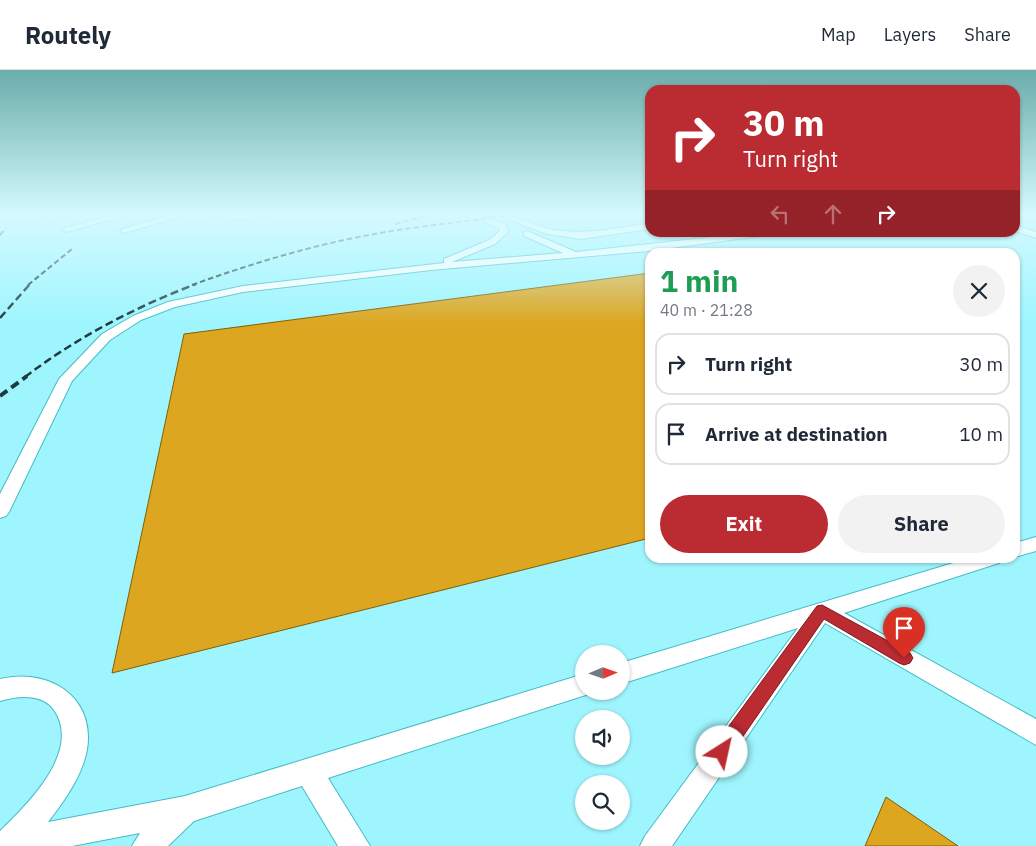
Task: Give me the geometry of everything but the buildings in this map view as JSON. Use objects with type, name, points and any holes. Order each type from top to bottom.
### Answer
[{"type":"lane","points":[[431,267],[472,250]]},
{"type":"lane","points":[[566,250],[575,254]]},
{"type":"lane","points":[[0,512],[66,379],[106,336],[137,318],[172,304],[243,289],[431,267],[611,250]]},
{"type":"lane","points":[[1020,549],[1036,544]]},
{"type":"lane","points":[[630,671],[976,563]]},
{"type":"lane","points":[[822,611],[1036,733]]},
{"type":"lane","points":[[655,846],[822,611]]},
{"type":"lane","points":[[0,690],[8,688],[38,688],[54,694],[71,710],[76,735],[68,769],[44,806],[6,845]]},
{"type":"lane","points":[[6,845],[185,810],[575,689]]},
{"type":"lane","points":[[309,772],[355,846]]},
{"type":"lane","points":[[147,846],[185,810]]},
{"type":"railway","points":[[28,285],[71,250]]},
{"type":"railway","points":[[192,285],[301,250]]},
{"type":"railway","points":[[0,318],[30,284]]},
{"type":"railway","points":[[25,377],[85,336],[107,324],[196,284]]},
{"type":"railway","points":[[0,396],[27,376]]},
{"type":"route","points":[[722,752],[822,611],[904,658]]}]
